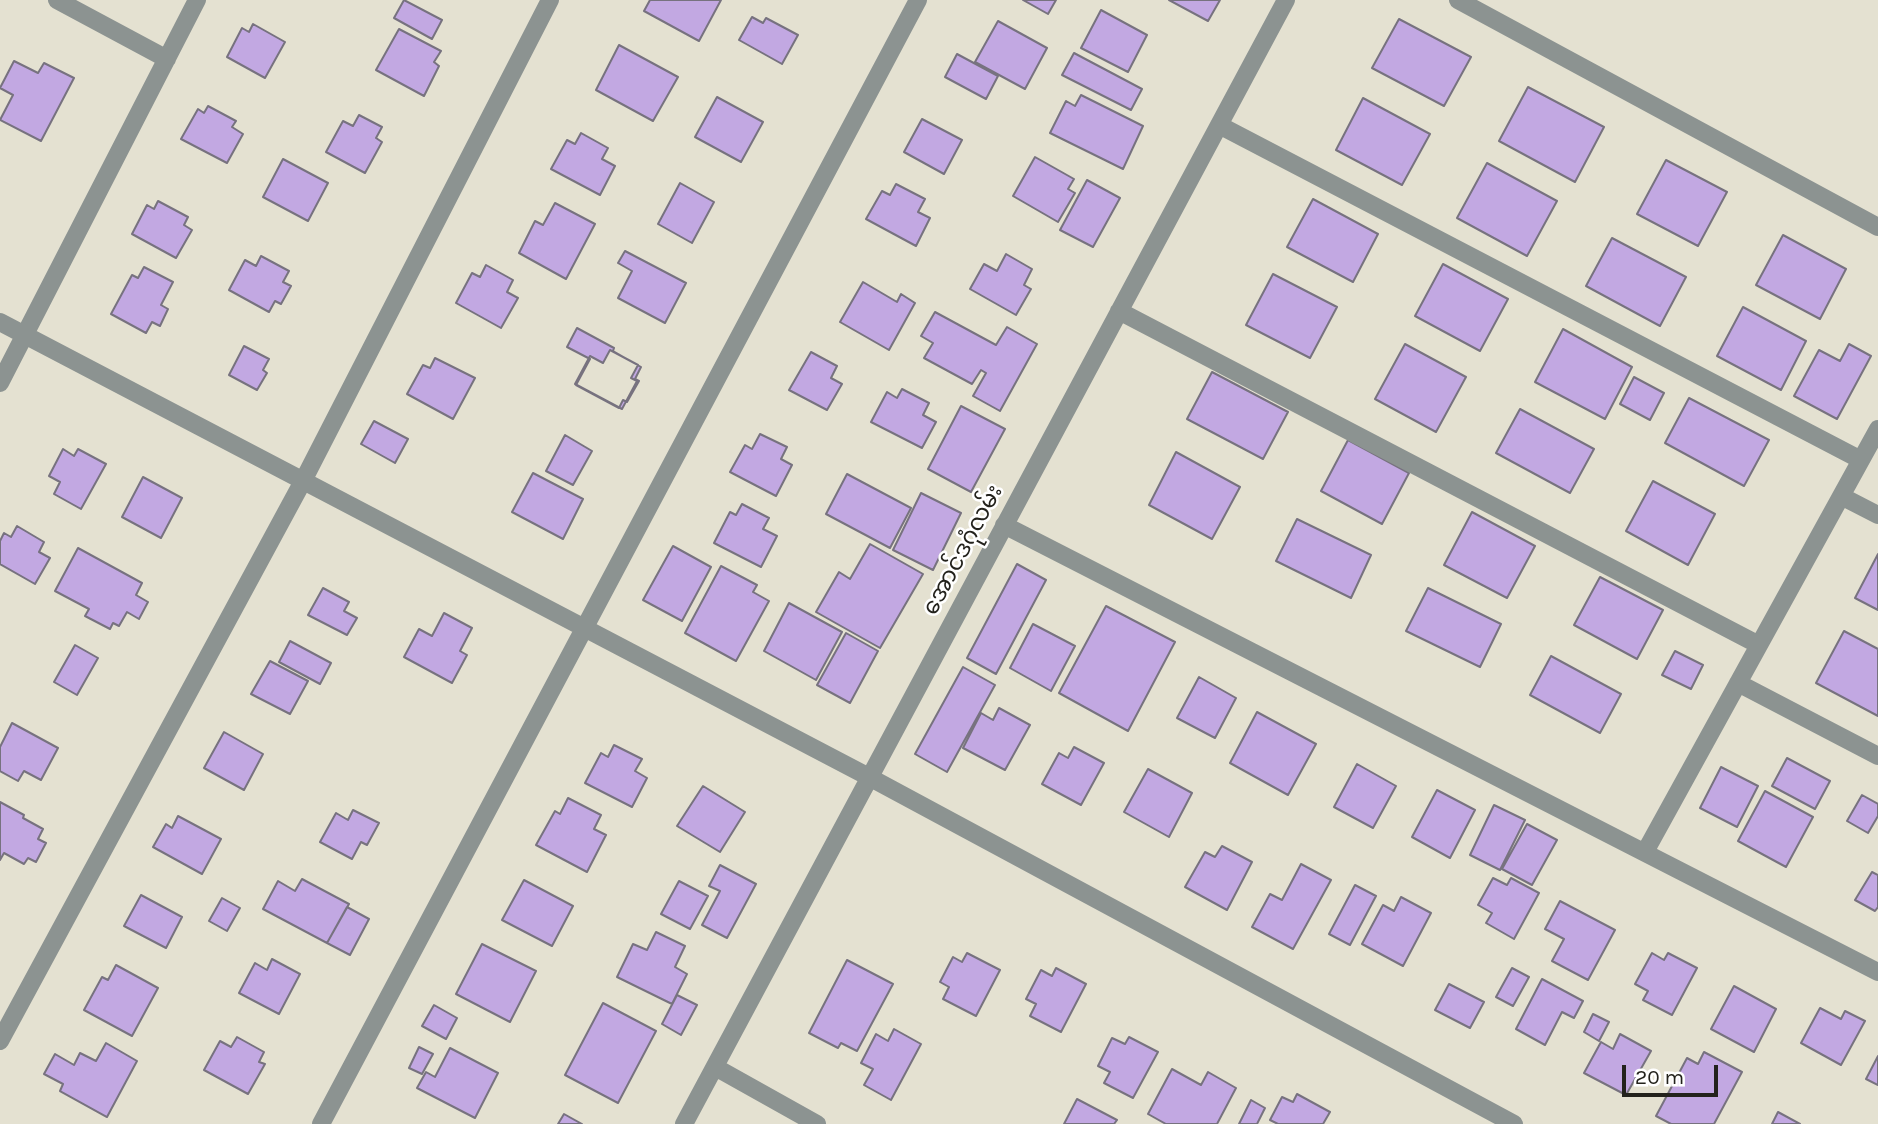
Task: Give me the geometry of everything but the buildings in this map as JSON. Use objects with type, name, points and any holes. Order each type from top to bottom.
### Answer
[{"type":"street","points":[[57,0],[167,59]]},
{"type":"street","points":[[0,383],[197,0]]},
{"type":"street","points":[[0,1041],[303,481],[550,0]]},
{"type":"street","points":[[321,1124],[918,0]]},
{"type":"street","name":"အောင်ဒဂုံလမ်း","points":[[684,1124],[1286,0]]},
{"type":"street","points":[[1458,0],[1878,227]]},
{"type":"street","points":[[1219,125],[1861,460]]},
{"type":"street","points":[[1119,311],[1759,645]]},
{"type":"street","points":[[0,322],[869,777],[1514,1124]]},
{"type":"street","points":[[1645,852],[1878,429]]},
{"type":"street","points":[[1841,496],[1878,515]]},
{"type":"street","points":[[1004,525],[1878,972]]},
{"type":"street","points":[[1738,683],[1878,756]]},
{"type":"street","points":[[715,1067],[817,1124]]}]
